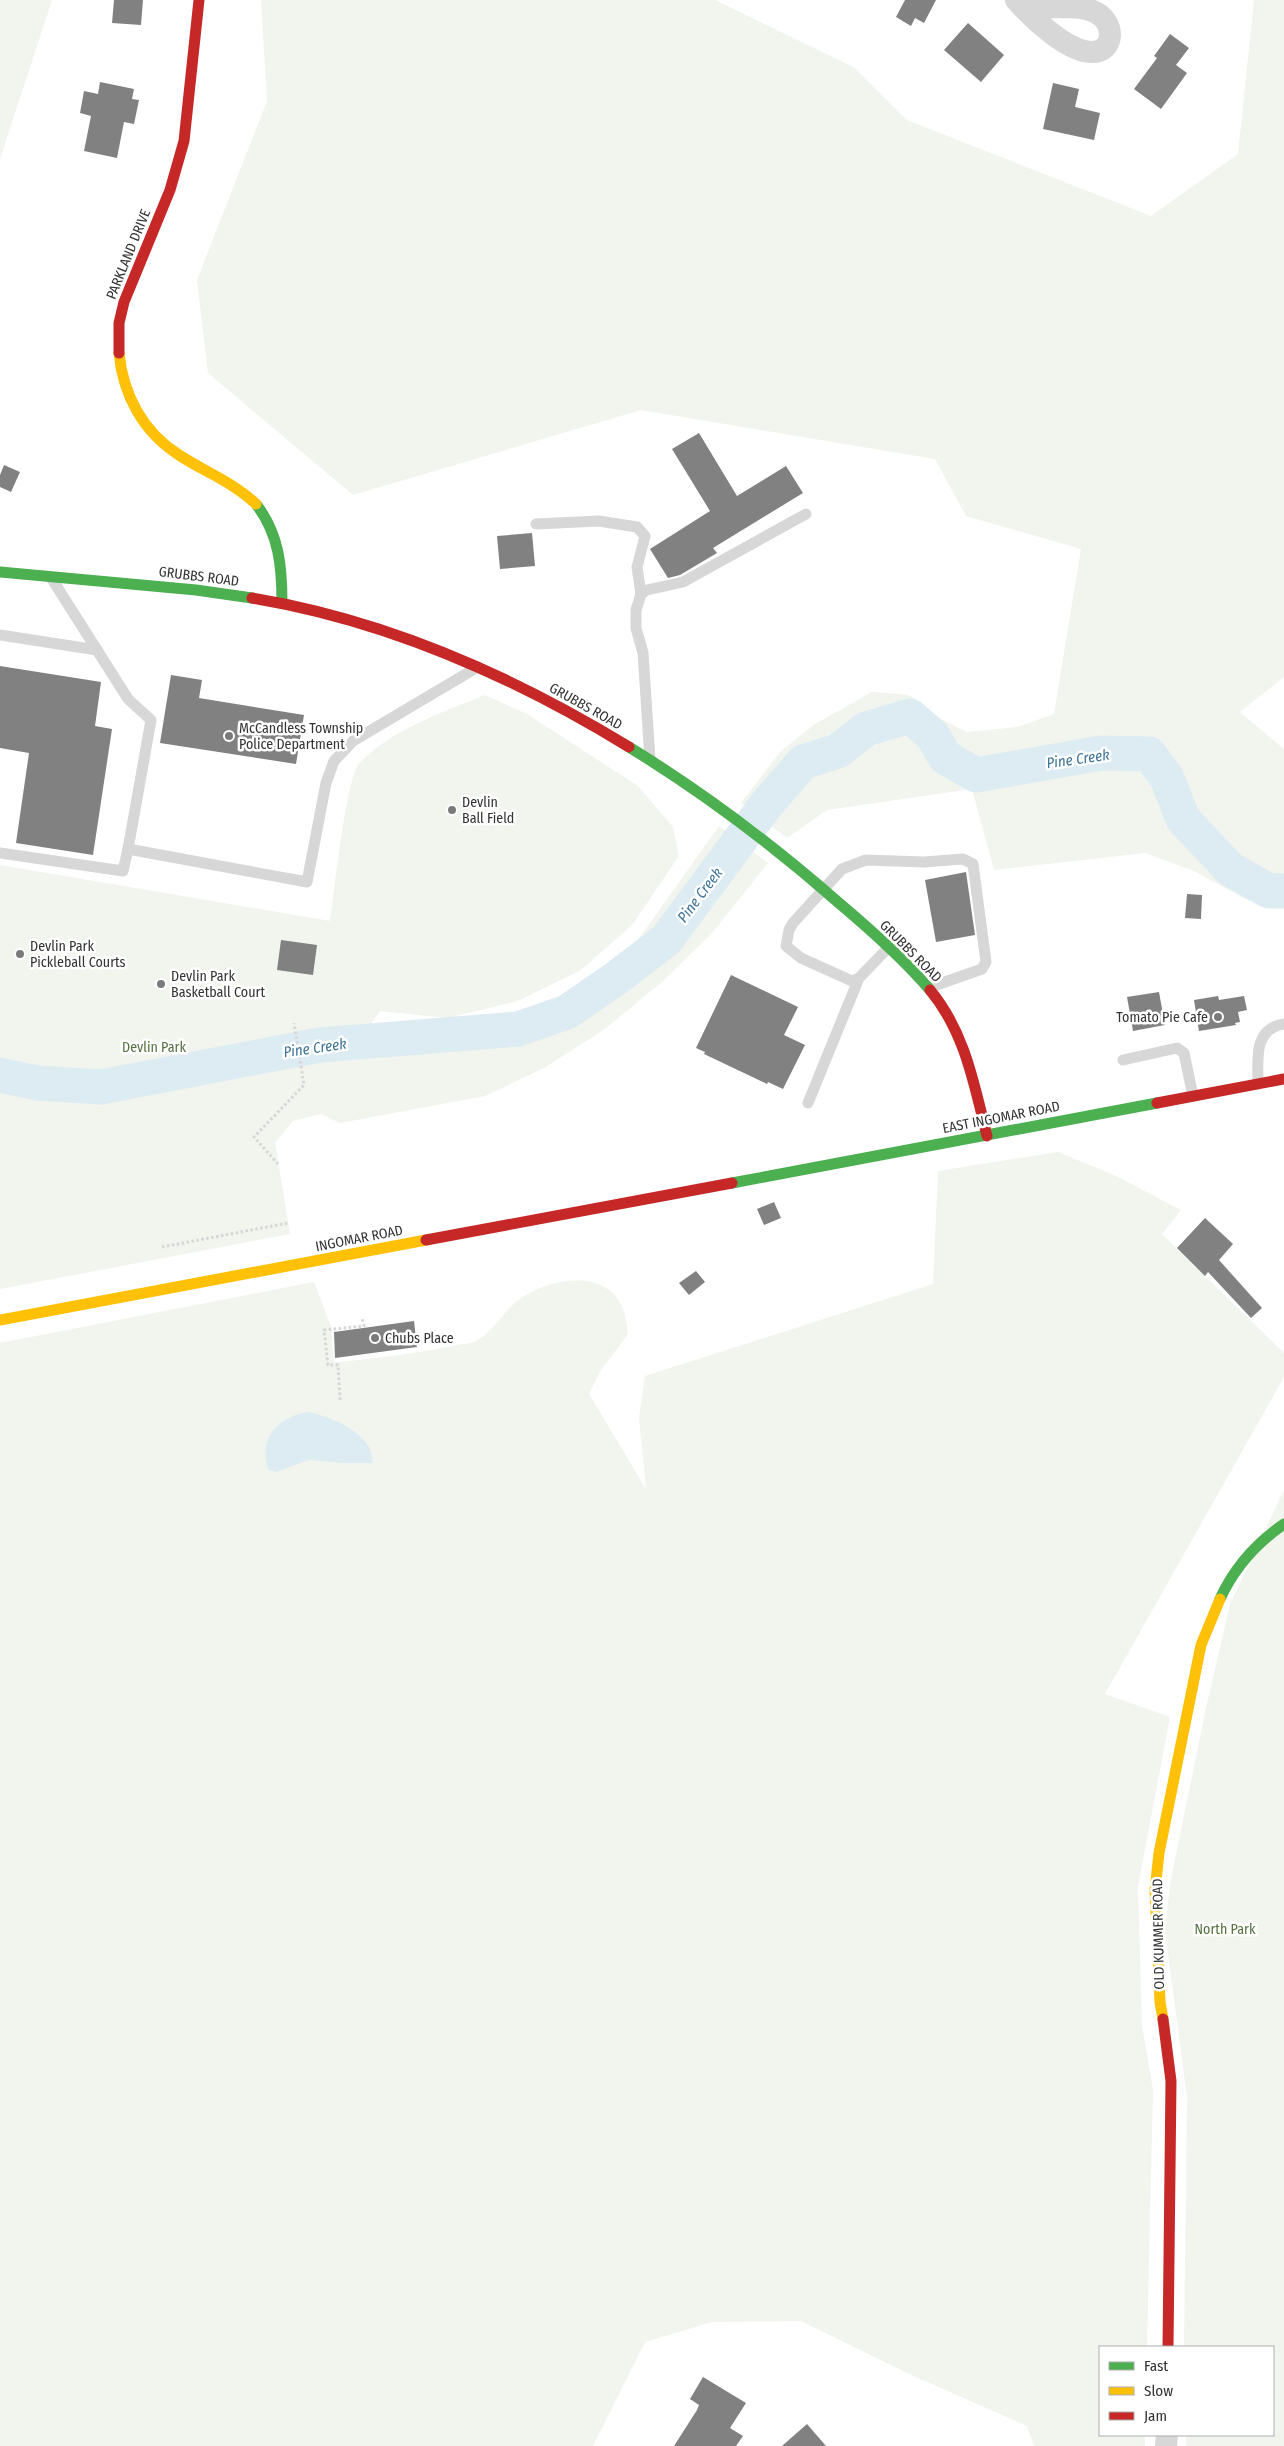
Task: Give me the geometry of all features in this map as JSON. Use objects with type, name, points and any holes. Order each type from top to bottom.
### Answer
[{"type":"street","name":"PARKLAND DRIVE","points":[[199,0],[184,141],[170,190],[119,317],[117,353],[121,376],[129,397],[140,417],[154,435],[178,455],[245,493],[266,517],[277,543],[281,559],[282,603]]},
{"type":"street","name":"GRUBBS ROAD","points":[[0,572],[169,587],[282,603],[376,628],[435,648],[542,698],[650,761],[732,818],[825,890],[888,948],[928,988],[945,1011],[959,1036],[972,1074],[987,1136]]},
{"type":"street","name":"EAST INGOMAR ROAD","points":[[724,1184],[1284,1079]]},
{"type":"street","name":"INGOMAR ROAD","points":[[0,1320],[724,1184]]},
{"type":"street","name":"OLD KUMMER ROAD","points":[[1168,2346],[1171,2081],[1168,2038],[1160,2002],[1155,1924],[1159,1853],[1202,1645],[1212,1615],[1231,1575],[1261,1540],[1284,1524]]},
{"type":"lane","points":[[641,594],[647,590],[683,582],[806,514]]},
{"type":"lane","points":[[536,524],[599,521],[638,527],[645,536],[638,567],[641,594],[636,610],[636,628],[643,653],[650,761]]},
{"type":"lane","points":[[0,853],[123,871],[128,849],[151,720],[128,699],[52,578]]},
{"type":"lane","points":[[0,635],[97,650]]},
{"type":"lane","points":[[128,849],[307,882],[326,783],[334,761],[353,741],[477,667]]},
{"type":"lane","points":[[858,978],[847,981],[801,958],[786,946],[788,930],[842,869],[866,860],[924,862],[963,859],[973,864],[986,962],[982,969],[928,988]]},
{"type":"lane","points":[[808,1103],[858,978],[888,948]]},
{"type":"lane","points":[[1258,1084],[1257,1050],[1262,1036],[1275,1025],[1284,1024]]},
{"type":"lane","points":[[1123,1060],[1177,1048],[1184,1053],[1193,1096]]},
{"type":"path","points":[[278,1164],[254,1137],[304,1085],[294,1022]]},
{"type":"path","points":[[162,1248],[288,1223]]},
{"type":"path","points":[[340,1400],[338,1365],[328,1365],[324,1330],[364,1326],[362,1318]]},
{"type":"green space","points":[[0,0],[52,0],[0,159]]},
{"type":"green space","points":[[261,0],[715,0],[855,68],[907,120],[1151,216],[1238,154],[1254,0],[1284,0],[1284,677],[1240,712],[1284,749],[1284,907],[1247,900],[1192,870],[1145,853],[994,870],[972,789],[827,810],[787,838],[741,803],[781,751],[815,724],[872,692],[909,695],[935,716],[967,732],[1018,727],[1054,714],[1081,549],[966,516],[935,459],[641,410],[353,495],[208,373],[197,280],[267,101]]},
{"type":"green space","name":"Devlin Park","points":[[485,695],[527,714],[638,786],[673,827],[679,856],[632,925],[581,970],[518,1001],[447,1018],[380,1011],[368,1028],[478,1035],[561,1013],[621,964],[719,826],[768,863],[712,933],[663,981],[605,1029],[544,1068],[485,1096],[340,1123],[321,1114],[293,1121],[275,1143],[290,1234],[0,1289],[0,865],[330,921],[345,813],[354,774],[359,764],[371,752],[401,732],[435,715]]},
{"type":"green space","points":[[1058,1152],[1114,1175],[1181,1210],[1162,1234],[1284,1353],[1284,1377],[1105,1694],[1170,1717],[1138,1886],[1142,2026],[1153,2090],[1147,2346],[1099,2346],[1099,2436],[1145,2436],[1145,2446],[1034,2446],[1027,2426],[907,2373],[801,2321],[712,2322],[645,2342],[593,2446],[0,2446],[0,1343],[314,1282],[331,1327],[334,1362],[339,1362],[410,1354],[473,1342],[488,1332],[516,1302],[540,1288],[554,1283],[569,1281],[584,1281],[598,1284],[610,1290],[619,1301],[624,1313],[628,1334],[599,1373],[589,1394],[646,1489],[639,1418],[645,1376],[933,1284],[938,1171]]},
{"type":"green space","name":"North Park","points":[[1284,1490],[1284,2446],[1186,2446],[1186,2436],[1274,2436],[1274,2346],[1184,2346],[1187,2097],[1165,1931],[1170,1884],[1206,1708],[1230,1604]]},
{"type":"shaded area","points":[[307,1412],[324,1416],[350,1428],[369,1447],[373,1463],[309,1460],[276,1472],[269,1470],[266,1449],[272,1432],[287,1419]]},
{"type":"building","points":[[114,0],[143,0],[141,25],[112,23]]},
{"type":"building","points":[[905,0],[936,0],[924,23],[915,18],[911,26],[896,17]]},
{"type":"building","points":[[968,23],[1004,55],[981,82],[944,50]]},
{"type":"building","points":[[1170,34],[1189,48],[1176,65],[1187,73],[1161,109],[1134,89],[1157,58],[1154,56]]},
{"type":"building","points":[[100,82],[134,89],[132,99],[139,100],[134,124],[124,122],[117,158],[84,151],[91,116],[80,113],[84,91],[98,94]]},
{"type":"building","points":[[1053,83],[1079,89],[1075,107],[1100,113],[1094,140],[1043,129]]},
{"type":"building","points":[[699,433],[737,496],[786,466],[803,493],[713,548],[717,553],[680,575],[668,578],[650,549],[710,511],[672,449]]},
{"type":"building","points":[[4,465],[20,472],[11,492],[0,487],[0,475]]},
{"type":"building","points":[[532,533],[535,566],[500,569],[497,536]]},
{"type":"building","points":[[0,666],[101,682],[95,726],[112,729],[93,855],[16,843],[29,753],[0,748]]},
{"type":"building","points":[[171,675],[202,680],[199,698],[304,715],[296,764],[160,743]]},
{"type":"building","points":[[966,872],[975,935],[936,942],[925,880]]},
{"type":"building","points":[[1187,894],[1202,895],[1201,919],[1185,918]]},
{"type":"building","points":[[281,940],[317,945],[313,975],[277,970]]},
{"type":"building","points":[[731,975],[798,1007],[784,1035],[805,1045],[783,1089],[768,1082],[767,1084],[704,1054],[705,1052],[696,1048]]},
{"type":"building","points":[[1159,992],[1165,1025],[1133,1031],[1127,997]]},
{"type":"building","name":"Tomato Pie Cafe","points":[[1218,996],[1219,1000],[1244,996],[1247,1010],[1238,1012],[1240,1022],[1235,1023],[1236,1025],[1199,1031],[1194,1000]]},
{"type":"building","points":[[774,1202],[781,1218],[764,1225],[757,1209]]},
{"type":"building","points":[[1205,1218],[1233,1244],[1219,1260],[1262,1308],[1251,1318],[1208,1272],[1205,1276],[1177,1248]]},
{"type":"building","points":[[696,1271],[705,1282],[689,1295],[679,1283]]},
{"type":"building","name":"Chubs Place","points":[[414,1321],[417,1347],[335,1358],[334,1332]]},
{"type":"building","points":[[703,2377],[746,2403],[730,2428],[743,2436],[736,2446],[674,2446],[697,2410],[699,2405],[690,2399]]},
{"type":"building","points":[[807,2424],[826,2446],[782,2446]]},
{"type":"waterway","name":"Pine Creek","points":[[0,1075],[37,1083],[101,1087],[320,1045],[518,1029],[567,1012],[615,979],[666,940],[766,805],[803,762],[838,751],[866,729],[910,716],[933,736],[945,757],[976,775],[1101,753],[1149,754],[1167,778],[1183,819],[1230,869],[1269,891],[1284,891]]},
{"type":"traffic: fast","points":[[256,504],[270,527],[278,551],[282,603]]},
{"type":"traffic: fast","points":[[0,572],[196,590],[252,598]]},
{"type":"traffic: fast","points":[[629,747],[711,801],[789,861],[886,945],[930,990]]},
{"type":"traffic: fast","points":[[732,1183],[1157,1103]]},
{"type":"traffic: fast","points":[[1220,1599],[1246,1557],[1284,1524]]},
{"type":"traffic: slow","points":[[119,353],[121,368],[130,398],[145,424],[166,446],[228,483],[256,504]]},
{"type":"traffic: slow","points":[[0,1320],[426,1240]]},
{"type":"traffic: slow","points":[[1163,2019],[1160,2002],[1155,1890],[1159,1853],[1201,1645],[1220,1599]]},
{"type":"traffic: jam","points":[[119,353],[119,323],[124,302],[170,190],[184,141],[199,0]]},
{"type":"traffic: jam","points":[[252,598],[302,608],[351,621],[400,636],[447,654],[494,674],[540,697],[629,747]]},
{"type":"traffic: jam","points":[[930,990],[942,1006],[960,1041],[967,1059],[987,1136]]},
{"type":"traffic: jam","points":[[1157,1103],[1284,1079]]},
{"type":"traffic: jam","points":[[426,1240],[732,1183]]},
{"type":"traffic: jam","points":[[1163,2019],[1171,2081],[1168,2346]]},
{"type":"place","name":"McCandless Township Police Department","points":[[229,736]]},
{"type":"place","name":"Devlin Ball Field","points":[[452,810]]},
{"type":"place","name":"Devlin Park Pickleball Courts","points":[[20,954]]},
{"type":"place","name":"Devlin Park Basketball Court","points":[[161,984]]},
{"type":"place","name":"Tomato Pie Cafe","points":[[1218,1017]]},
{"type":"place","name":"Chubs Place","points":[[375,1338]]}]
